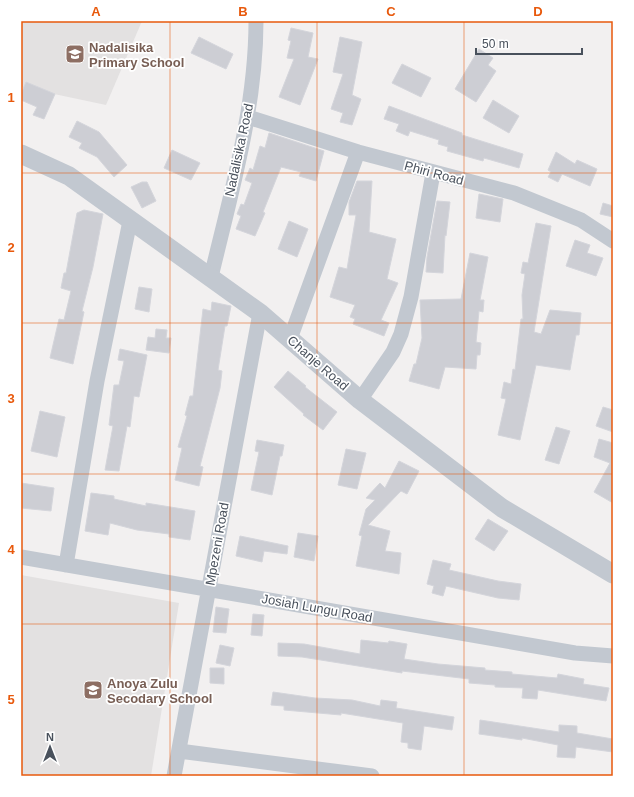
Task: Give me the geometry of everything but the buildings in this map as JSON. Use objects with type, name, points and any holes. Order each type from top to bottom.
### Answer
[{"type":"street","name":"Nadalisika Road","points":[[211,277],[248,117],[256,42],[256,21]]},
{"type":"street","name":"Phiri Road","points":[[248,117],[358,152],[433,173],[514,193],[581,220],[613,241]]},
{"type":"street","points":[[290,339],[358,152]]},
{"type":"street","name":"Chanje Road","points":[[21,154],[69,176],[260,313],[360,400],[502,508],[613,574]]},
{"type":"street","points":[[360,400],[394,352],[401,334],[412,297],[433,173]]},
{"type":"street","points":[[66,566],[97,381],[130,221]]},
{"type":"street","name":"Mpezeni Road","points":[[174,776],[260,313]]},
{"type":"street","name":"Josiah Lungu Road","points":[[21,557],[575,653],[613,656]]},
{"type":"street","points":[[179,751],[301,771],[372,776]]},
{"type":"shaded area","name":"Nadalisika Primary School","points":[[21,21],[142,21],[106,105],[21,87]]},
{"type":"shaded area","name":"Anoya Zulu Secodary School","points":[[21,575],[179,603],[151,776],[21,776]]},
{"type":"place","name":"Nadalisika Primary School","points":[[75,54]]},
{"type":"place","name":"Anoya Zulu Secodary School","points":[[93,690]]}]
